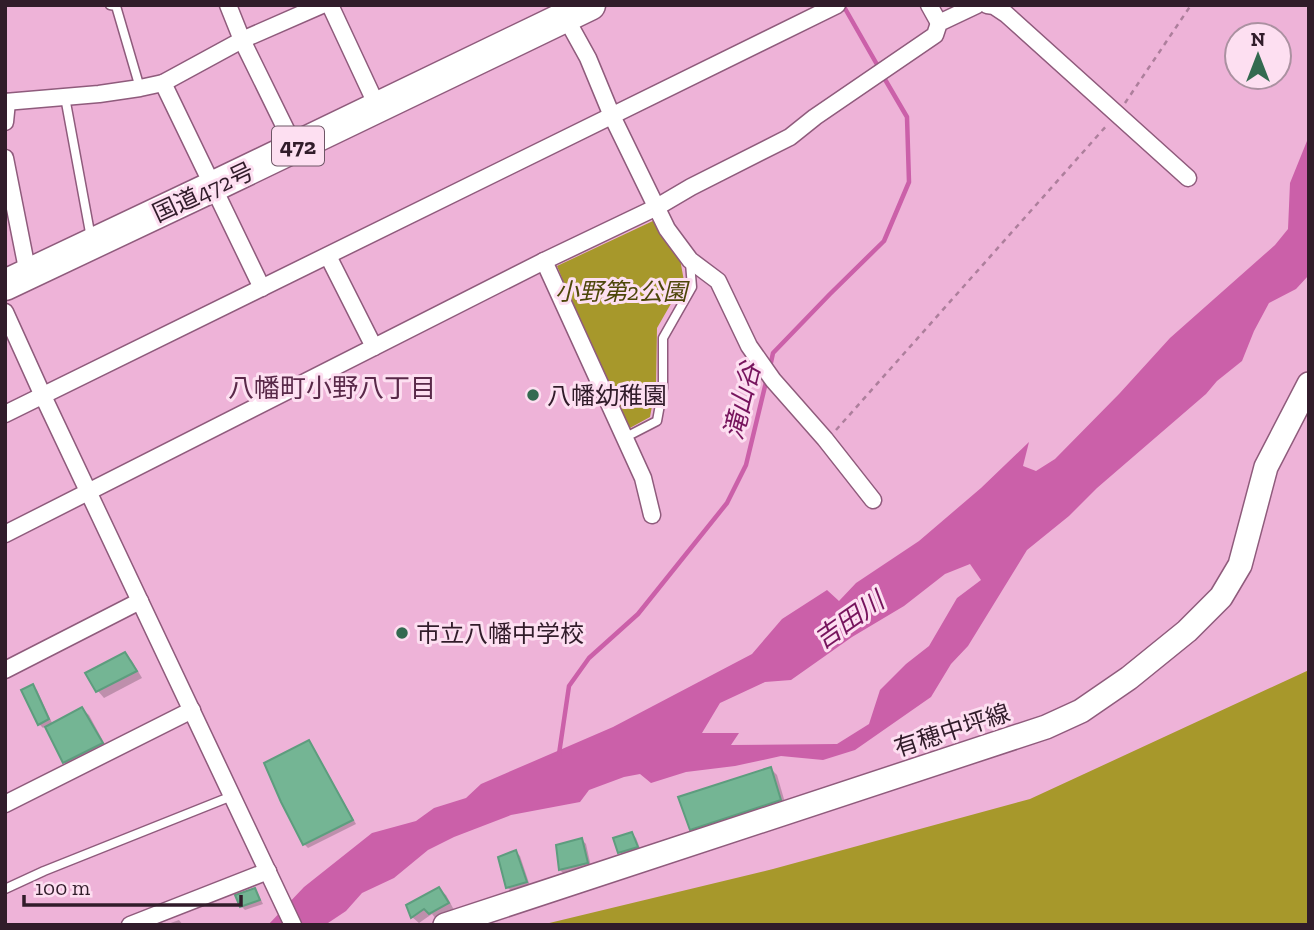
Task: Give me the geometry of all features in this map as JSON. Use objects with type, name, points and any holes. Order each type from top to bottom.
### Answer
[{"type":"highway","name":"国道472号","points":[[17,280],[378,108],[571,9]]},
{"type":"main road","name":"有穂中坪線","points":[[445,925],[1046,727],[1081,711],[1129,678],[1187,631],[1221,597],[1240,565],[1266,467],[1309,384]]},
{"type":"street","points":[[228,5],[242,40],[295,148]]},
{"type":"street","points":[[5,122],[6,102],[140,88],[163,83],[242,40],[322,5]]},
{"type":"street","points":[[330,5],[378,108]]},
{"type":"street","points":[[929,5],[939,23]]},
{"type":"street","points":[[5,534],[544,261],[657,207],[790,137],[935,35],[939,23],[977,5]]},
{"type":"street","points":[[987,5],[1006,13],[1188,178]]},
{"type":"street","points":[[5,414],[830,8]]},
{"type":"street","points":[[571,9],[612,116],[667,229],[690,260],[718,281],[750,346],[765,369],[873,499]]},
{"type":"street","points":[[163,83],[262,288]]},
{"type":"street","points":[[5,159],[17,280]]},
{"type":"street","points":[[328,256],[374,347]]},
{"type":"street","points":[[544,261],[643,478],[652,515]]},
{"type":"street","points":[[5,312],[293,925]]},
{"type":"street","points":[[5,670],[140,601]]},
{"type":"street","points":[[5,804],[192,710]]},
{"type":"street","points":[[130,925],[268,872]]},
{"type":"lane","points":[[110,5],[117,6],[140,88]]},
{"type":"lane","points":[[65,97],[92,244]]},
{"type":"lane","points":[[624,438],[657,421],[663,388],[663,338],[692,287],[690,260]]},
{"type":"lane","points":[[5,889],[233,796]]},
{"type":"path","points":[[825,439],[1118,113],[1191,5]]},
{"type":"green space","name":"小野第2公園","points":[[655,220],[680,259],[684,281],[657,328],[656,384],[650,417],[628,429],[589,345],[557,266]]},
{"type":"green space","points":[[1309,670],[1309,925],[541,925],[773,869],[1030,799]]},
{"type":"water","name":"吉田川","points":[[1309,136],[1309,275],[1296,289],[1269,303],[1242,361],[1097,488],[1069,516],[1027,550],[968,646],[951,664],[931,697],[855,750],[823,760],[781,756],[735,766],[686,772],[651,783],[640,774],[624,777],[589,790],[580,802],[511,815],[454,837],[428,850],[394,878],[362,893],[346,911],[325,925],[268,925],[304,887],[372,833],[416,821],[434,808],[466,798],[481,784],[613,727],[752,654],[782,619],[827,590],[839,601],[856,583],[919,541],[1029,442],[1023,466],[1036,471],[1055,459],[1170,338],[1275,245],[1288,229],[1290,183]],"holes":[[[970,564],[981,580],[957,598],[929,646],[880,690],[869,724],[837,744],[731,745],[739,733],[702,733],[720,703],[765,682],[791,680],[852,637],[904,606],[945,574]]]},
{"type":"building","points":[[125,652],[137,671],[96,692],[85,673]]},
{"type":"building","points":[[33,684],[49,719],[38,725],[21,690]]},
{"type":"building","points":[[82,707],[103,743],[63,763],[45,727]]},
{"type":"building","points":[[309,740],[353,820],[303,845],[264,763]]},
{"type":"building","points":[[771,767],[781,800],[690,830],[678,797]]},
{"type":"building","points":[[632,832],[638,847],[618,853],[613,838]]},
{"type":"building","points":[[582,838],[588,863],[559,870],[556,845]]},
{"type":"building","points":[[516,850],[527,882],[506,888],[498,857]]},
{"type":"building","points":[[439,887],[449,903],[429,914],[424,909],[411,918],[406,905]]},
{"type":"building","points":[[255,888],[260,900],[240,907],[235,895]]},
{"type":"waterway","name":"滝山谷","points":[[843,5],[879,68]]},
{"type":"waterway","name":"滝山谷","points":[[770,367],[773,353],[884,241],[909,182],[907,117],[883,76]]},
{"type":"waterway","name":"滝山谷","points":[[559,754],[569,686],[589,658],[638,614],[727,503],[746,465],[767,378]]},
{"type":"place","name":"八幡幼稚園","points":[[533,395]]},
{"type":"place","name":"市立八幡中学校","points":[[402,633]]},
{"type":"district","name":"八幡町小野八丁目","points":[[332,388]]}]
